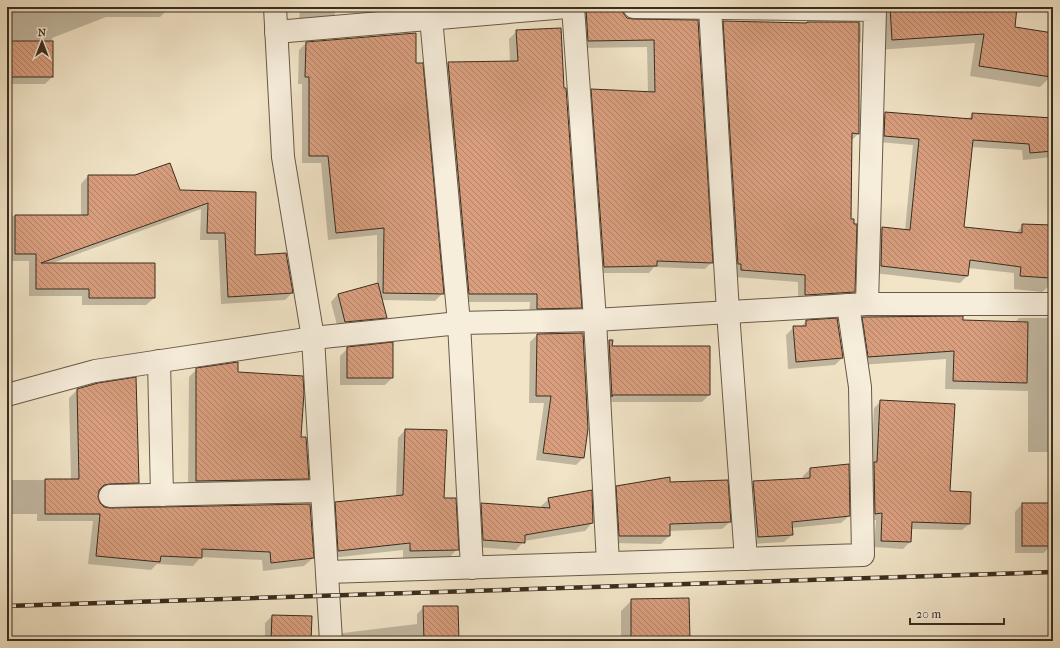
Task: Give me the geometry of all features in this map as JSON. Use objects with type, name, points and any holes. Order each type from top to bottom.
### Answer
[{"type":"street","points":[[275,7],[283,157],[313,338],[331,641]]},
{"type":"street","points":[[276,32],[567,7]]},
{"type":"street","points":[[573,7],[595,320],[608,563]]},
{"type":"street","points":[[327,572],[863,555],[858,305],[876,10],[634,7]]},
{"type":"street","points":[[710,8],[728,312],[746,559]]},
{"type":"street","points":[[432,18],[459,323],[472,568]]},
{"type":"street","points":[[7,395],[95,371],[313,338],[459,323],[595,320],[858,305],[1053,304]]},
{"type":"street","points":[[159,361],[162,495]]},
{"type":"street","points":[[110,496],[322,491]]},
{"type":"building","points":[[890,7],[1017,7],[1015,27],[1053,33],[1053,62],[1051,77],[979,66],[984,34],[892,40]]},
{"type":"building","points":[[622,8],[623,13],[627,18],[633,19],[698,20],[713,263],[657,261],[657,266],[604,267],[591,89],[655,92],[654,40],[588,41],[586,9]]},
{"type":"building","points":[[723,21],[807,23],[859,22],[859,134],[852,133],[851,219],[854,219],[854,224],[857,224],[855,292],[805,295],[805,275],[741,270],[741,264],[738,264]]},
{"type":"building","points":[[561,28],[564,88],[566,88],[582,308],[537,309],[537,294],[469,294],[448,62],[518,61],[516,30]]},
{"type":"building","points":[[416,33],[416,63],[423,63],[444,294],[383,293],[384,228],[336,233],[328,156],[309,156],[309,77],[305,77],[306,42]]},
{"type":"building","points":[[7,41],[53,41],[53,77],[7,77]]},
{"type":"building","points":[[885,112],[972,119],[972,113],[1053,118],[1053,151],[1030,153],[1029,144],[973,140],[964,227],[1022,233],[1022,224],[1052,225],[1050,278],[1020,276],[1021,267],[970,260],[968,276],[881,266],[882,227],[910,230],[919,139],[884,136]]},
{"type":"building","points":[[170,163],[180,190],[256,192],[255,255],[286,253],[293,293],[228,297],[225,233],[207,233],[208,203],[41,263],[155,263],[155,298],[89,298],[89,289],[36,289],[36,254],[15,254],[15,215],[88,215],[88,175],[135,175]]},
{"type":"building","points":[[378,283],[387,318],[345,322],[338,294]]},
{"type":"building","points":[[963,316],[963,320],[1028,322],[1027,383],[953,381],[954,351],[868,357],[862,317]]},
{"type":"building","points":[[837,318],[843,358],[796,362],[793,326],[806,326],[806,320]]},
{"type":"building","points":[[583,333],[588,429],[584,458],[543,453],[551,396],[536,396],[537,334]]},
{"type":"building","points":[[609,340],[613,340],[612,346],[710,346],[710,395],[612,395],[612,397]]},
{"type":"building","points":[[393,342],[393,378],[347,378],[347,347]]},
{"type":"building","points":[[238,362],[238,372],[303,376],[304,393],[301,437],[306,437],[309,479],[196,481],[196,368]]},
{"type":"building","points":[[136,377],[139,483],[104,485],[99,490],[98,497],[100,503],[104,507],[110,508],[310,504],[314,558],[271,563],[270,552],[202,549],[202,558],[161,556],[160,562],[96,556],[100,514],[45,514],[45,479],[79,479],[77,389],[98,383]]},
{"type":"building","points":[[880,400],[955,404],[950,491],[971,492],[970,524],[912,522],[911,542],[881,541],[882,513],[875,514],[874,462],[877,462]]},
{"type":"building","points":[[405,429],[447,430],[444,498],[456,498],[459,550],[410,551],[410,543],[338,551],[335,502],[403,495]]},
{"type":"building","points":[[849,464],[850,516],[792,522],[793,535],[758,537],[753,481],[810,478],[810,468]]},
{"type":"building","points":[[670,477],[670,482],[728,480],[731,522],[670,524],[670,536],[619,536],[616,486]]},
{"type":"building","points":[[592,490],[593,523],[525,535],[525,543],[483,540],[481,503],[550,508],[548,498]]},
{"type":"building","points":[[1022,503],[1052,503],[1052,546],[1022,546]]},
{"type":"building","points":[[689,598],[690,641],[631,641],[631,599]]},
{"type":"building","points":[[423,606],[458,606],[459,641],[424,641]]},
{"type":"building","points":[[272,615],[312,616],[311,641],[271,641]]},
{"type":"railway","points":[[7,606],[1053,572]]}]
